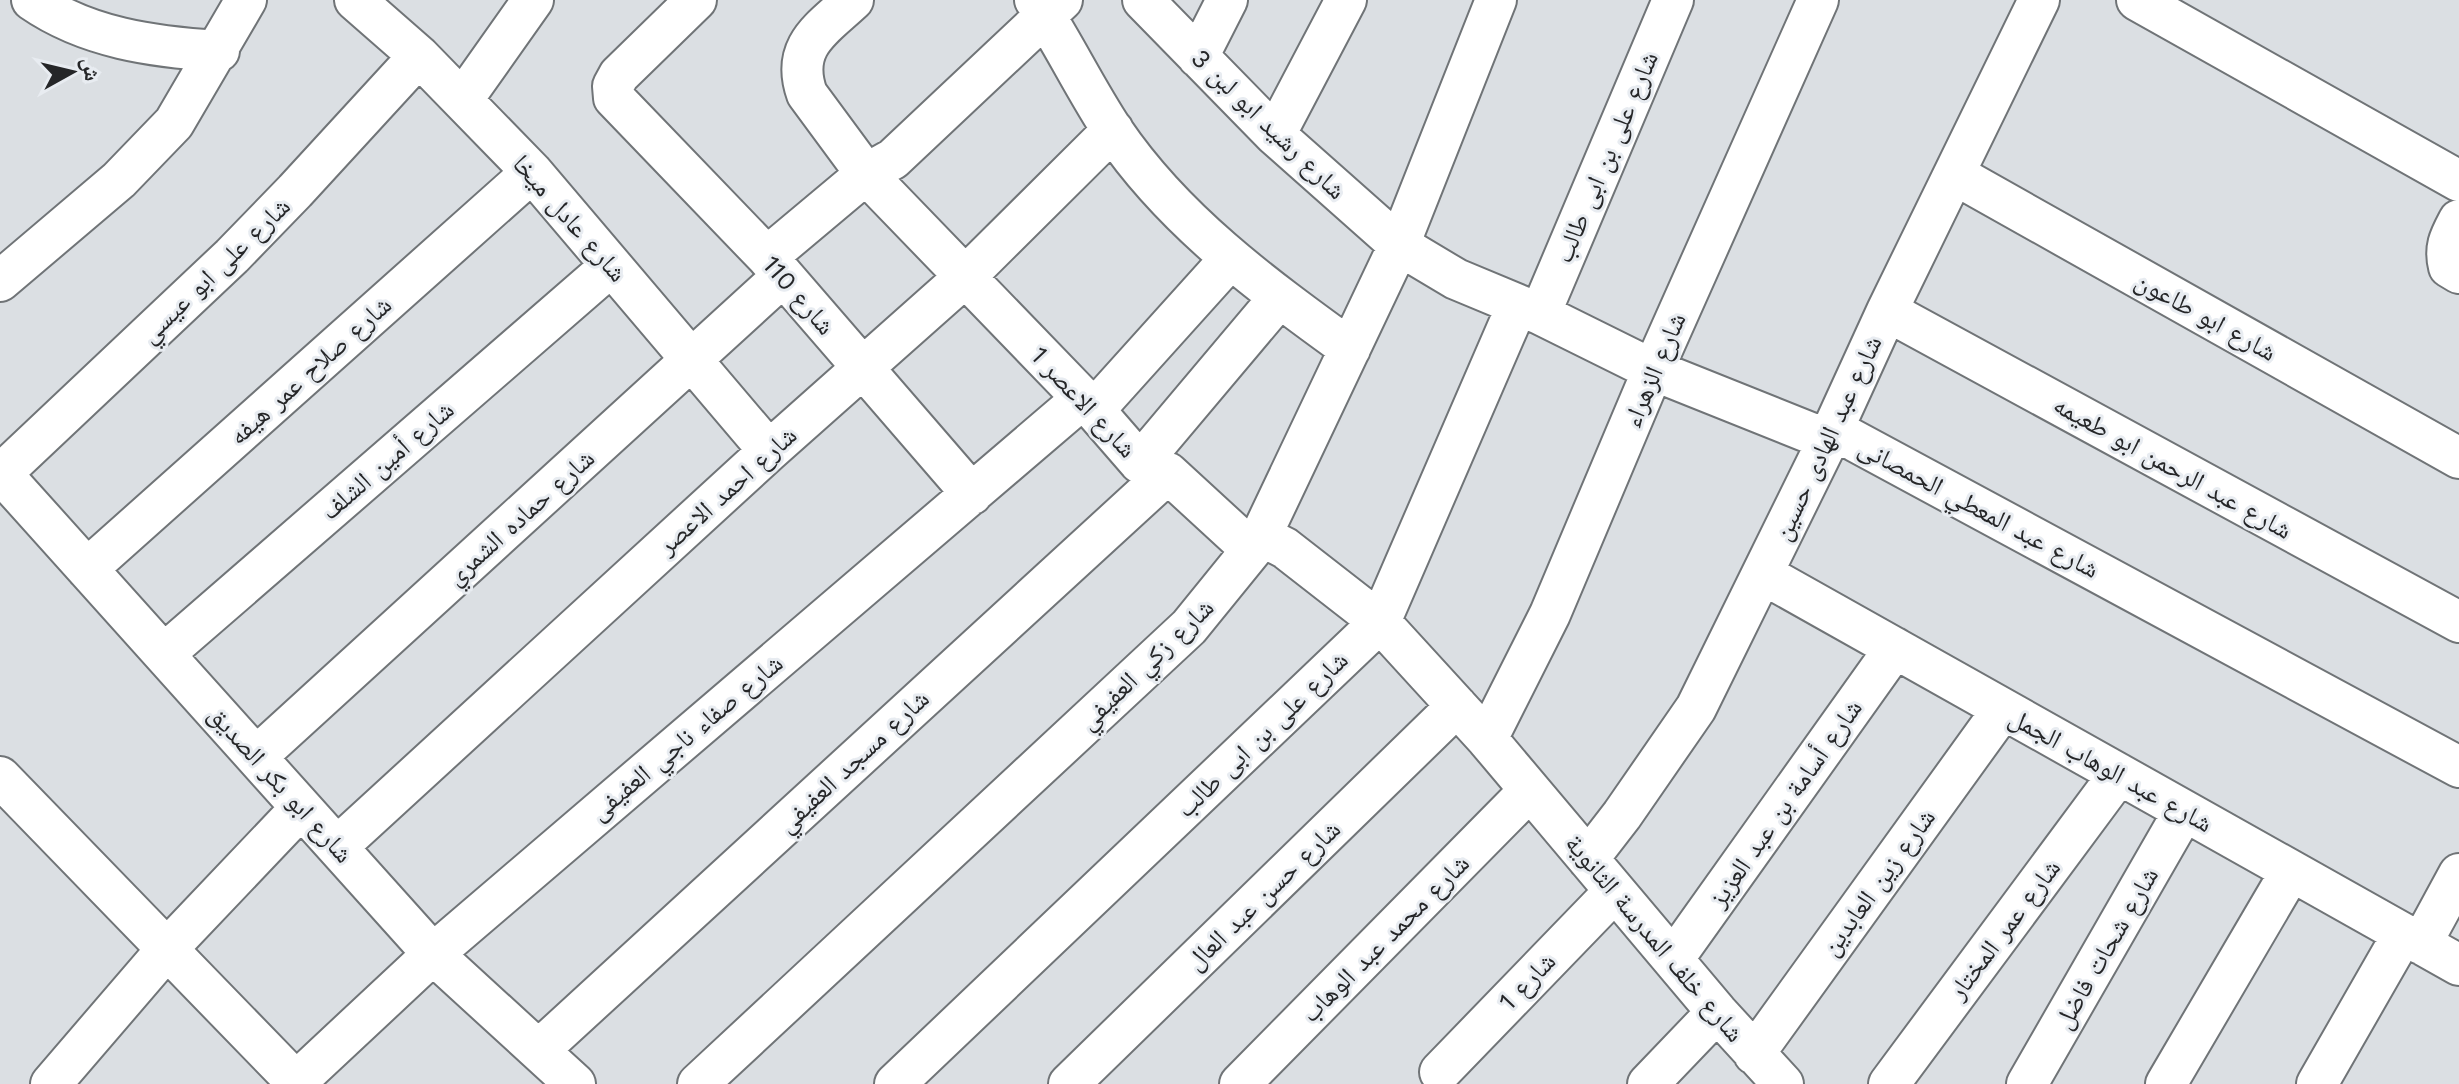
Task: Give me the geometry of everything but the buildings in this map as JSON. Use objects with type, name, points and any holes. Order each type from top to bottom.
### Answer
[{"type":"street","points":[[32,0],[45,9],[100,33],[158,47],[219,51]]},
{"type":"street","points":[[0,281],[119,180],[174,123],[219,51],[246,0]]},
{"type":"street","name":"شارع عادل ميخا","points":[[355,0],[408,30],[463,99],[532,172],[769,451]]},
{"type":"street","points":[[463,99],[533,0]]},
{"type":"street","name":"شارع 110","points":[[696,0],[619,75],[612,92],[617,103],[775,267],[972,494]]},
{"type":"street","name":"شارع الاعصر 1","points":[[853,0],[811,38],[804,51],[802,80],[807,94],[866,174],[1088,405],[1154,468],[1242,541],[1273,542],[1285,548],[1380,622],[1487,739],[1529,791]]},
{"type":"street","name":"شارع رشيد ابو لبن 3","points":[[1143,0],[1275,135],[1399,245]]},
{"type":"street","points":[[1198,57],[1227,0]]},
{"type":"street","points":[[1275,135],[1346,0]]},
{"type":"street","name":"شارع زكي العفيفي","points":[[698,1084],[1189,627],[1258,542],[1399,245],[1496,0]]},
{"type":"street","name":"شارع على بن ابى طالب","points":[[895,1084],[1380,622],[1673,0]]},
{"type":"street","name":"شارع الزهراء","points":[[1487,739],[1550,614],[1653,370],[1818,0]]},
{"type":"street","name":"شارع عبد الهادى حسين","points":[[1588,859],[1684,728],[1763,574],[2039,0]]},
{"type":"street","points":[[2137,0],[2459,181]]},
{"type":"street","points":[[1047,5],[1113,130],[1142,169],[1230,259],[1350,349]]},
{"type":"street","name":"شارع حماده الشمري","points":[[256,757],[692,360],[775,267],[866,174],[893,159],[1047,5]]},
{"type":"street","name":"شارع على ابو عيسي","points":[[1,472],[232,256],[295,191],[408,30]]},
{"type":"street","name":"شارع احمد الاعصر","points":[[337,847],[769,451],[966,276],[1113,130]]},
{"type":"street","name":"شارع صلاح عمر هيفه","points":[[87,569],[532,172]]},
{"type":"street","name":"شارع ابو طاعون","points":[[1954,174],[2459,458]]},
{"type":"street","points":[[2459,220],[2446,245],[2446,256],[2449,267],[2459,273]]},
{"type":"street","name":"شارع عبد المعطي الحمصانى","points":[[1399,245],[1456,279],[1653,370],[1828,440],[1843,437],[1859,442],[2459,767]]},
{"type":"street","name":"شارع صفاء ناجي العفيفى","points":[[297,1083],[433,954],[972,494],[1088,405],[1230,259]]},
{"type":"street","name":"شارع أمين الشلف","points":[[164,654],[611,266]]},
{"type":"street","name":"شارع مسجد العفيفي","points":[[539,1050],[1154,468],[1279,298]]},
{"type":"street","name":"شارع عبد الرحمن ابو طعيمه","points":[[1887,311],[2459,622]]},
{"type":"street","name":"شارع ابو بكر الصديق","points":[[1,472],[433,954],[575,1084]]},
{"type":"street","name":"شارع عبد الوهاب الجمل","points":[[1763,574],[2459,965]]},
{"type":"street","name":"شارع أسامة بن عبد العزيز","points":[[1674,958],[1895,648]]},
{"type":"street","name":"شارع حسن عبد العال","points":[[1069,1084],[1457,706]]},
{"type":"street","name":"شارع زين العابدين","points":[[1754,1054],[2003,709]]},
{"type":"street","name":"شارع عمر المختار","points":[[1889,1084],[2119,774]]},
{"type":"street","points":[[0,777],[297,1083]]},
{"type":"street","name":"شارع خلف المدرسة الثانوية","points":[[1529,791],[1717,1012],[1783,1084]]},
{"type":"street","name":"شارع محمد عبد الوهاب","points":[[1240,1084],[1529,791]]},
{"type":"street","points":[[51,1084],[167,949],[301,808]]},
{"type":"street","name":"شارع شحات فاضل","points":[[2027,1084],[2184,811]]},
{"type":"street","points":[[2166,1084],[2291,871]]},
{"type":"street","points":[[2317,1084],[2412,939],[2459,874]]},
{"type":"street","name":"شارع 1","points":[[1440,1072],[1615,891]]},
{"type":"street","points":[[1648,1084],[1717,1012]]}]
